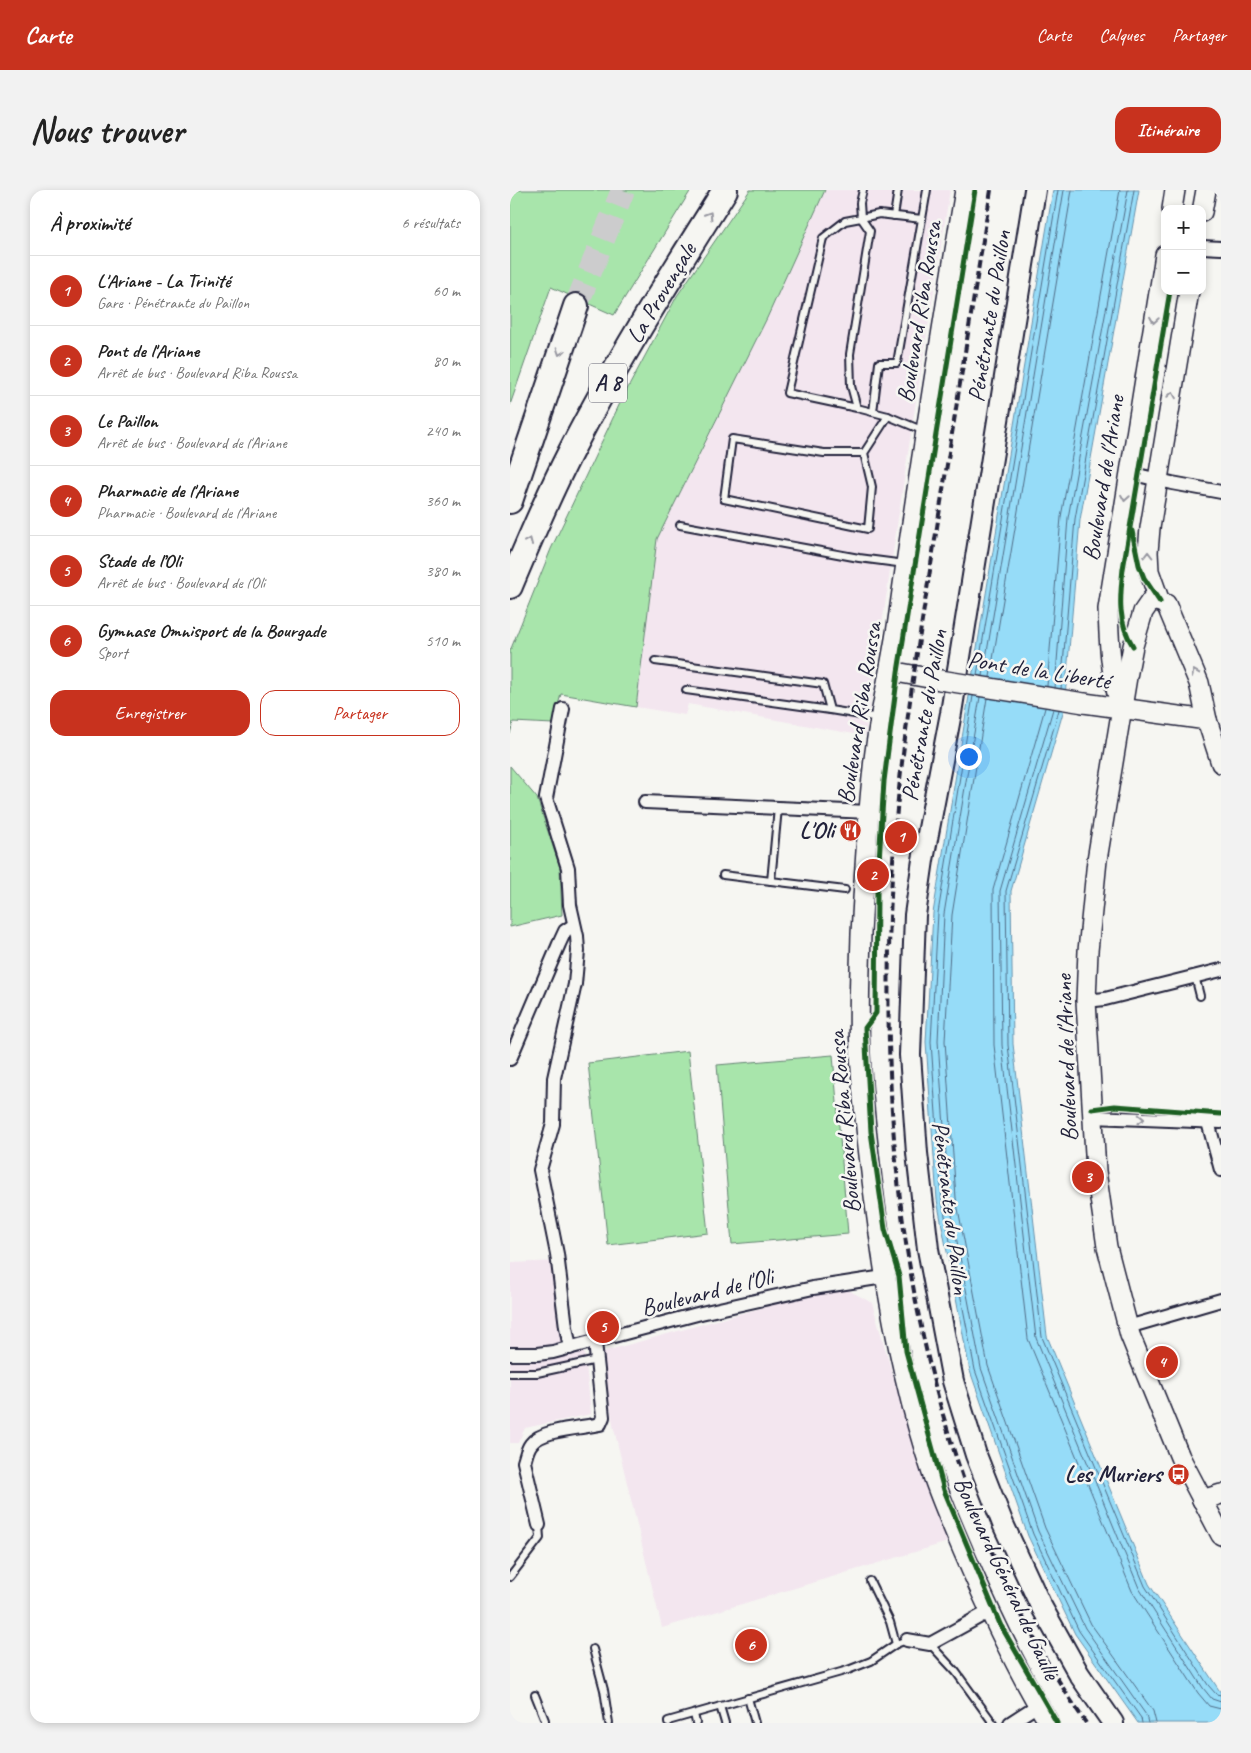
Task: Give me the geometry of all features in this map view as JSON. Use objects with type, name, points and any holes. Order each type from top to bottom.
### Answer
[{"type":"highway","name":"La Provençale","points":[[510,586],[551,491],[588,418],[636,333],[725,190]]},
{"type":"highway","name":"A 8","points":[[510,501],[576,306]]},
{"type":"main road","name":"Pénétrante du Paillon","points":[[1023,190],[970,536],[940,713],[911,857],[904,914],[899,1056],[905,1155],[915,1251],[942,1383],[966,1459],[1030,1609],[1071,1681],[1100,1723]]},
{"type":"main road","name":"Pénétrante du Paillon","points":[[1035,190],[951,713],[923,860],[915,915],[910,1055],[916,1153],[928,1249],[939,1314],[956,1390],[979,1463],[1003,1524],[1040,1604],[1079,1674],[1113,1723]]},
{"type":"street","name":"Boulevard Riba Roussa","points":[[884,1276],[870,1170],[860,1049],[860,970],[868,816],[880,718],[894,649],[925,431],[965,190]]},
{"type":"street","points":[[1173,205],[1175,190]]},
{"type":"street","points":[[1203,205],[1206,190]]},
{"type":"street","points":[[1206,247],[1221,248]]},
{"type":"street","name":"Boulevard de l'Ariane","points":[[1121,708],[1115,688],[1109,638],[1108,608],[1161,279]]},
{"type":"street","points":[[1188,295],[1158,480],[1148,552],[1149,571],[1160,602],[1166,604],[1199,683],[1207,720],[1221,762]]},
{"type":"street","points":[[1129,473],[1221,492]]},
{"type":"street","name":"Boulevard de l'Ariane","points":[[1160,602],[1152,599],[1143,612],[1133,646],[1121,708],[1097,860],[1088,951],[1086,1001],[1092,1117],[1096,1171],[1107,1247],[1128,1328],[1180,1457],[1221,1535]]},
{"type":"street","name":"Pont de la Liberté","points":[[890,670],[1084,703],[1207,720]]},
{"type":"street","points":[[563,709],[546,798],[568,868],[570,905],[577,936],[578,951],[574,984],[554,1078],[553,1124],[540,1170],[557,1254],[570,1348]]},
{"type":"street","points":[[645,802],[778,808],[868,816]]},
{"type":"street","points":[[510,1059],[565,931],[574,925]]},
{"type":"street","points":[[1086,1001],[1105,999],[1221,970]]},
{"type":"street","points":[[1092,1117],[1215,1122],[1221,1170]]},
{"type":"street","name":"Boulevard de l'Oli","points":[[510,1354],[537,1354],[570,1348],[710,1311],[813,1288],[884,1276]]},
{"type":"street","name":"Boulevard Général de Gaulle","points":[[884,1276],[896,1338],[917,1425],[932,1474],[990,1611],[1049,1723]]},
{"type":"street","points":[[1128,1328],[1221,1300]]},
{"type":"street","points":[[539,1525],[524,1462],[526,1454],[531,1443],[543,1434],[600,1424],[603,1417],[595,1342]]},
{"type":"street","points":[[1202,1500],[1221,1494]]},
{"type":"street","points":[[902,1642],[930,1644],[990,1611]]},
{"type":"street","points":[[1010,1723],[1038,1705]]},
{"type":"lane","points":[[857,408],[851,386],[850,354],[870,231],[861,218],[860,203],[863,190]]},
{"type":"lane","points":[[894,216],[898,190]]},
{"type":"lane","points":[[873,412],[879,363],[897,363],[927,190]]},
{"type":"lane","points":[[922,219],[879,214],[845,220],[823,238],[788,393],[888,416],[925,431]]},
{"type":"lane","points":[[864,453],[824,453],[732,439],[724,500],[868,528],[872,487],[864,453],[888,416]]},
{"type":"lane","points":[[680,525],[859,558],[906,564]]},
{"type":"lane","points":[[655,661],[823,684],[830,710]]},
{"type":"lane","points":[[686,690],[880,718]]},
{"type":"lane","points":[[771,881],[778,808]]},
{"type":"lane","points":[[723,875],[845,890]]},
{"type":"lane","points":[[1195,976],[1200,996]]},
{"type":"lane","points":[[510,1373],[537,1373],[597,1360]]},
{"type":"lane","points":[[510,1577],[540,1538],[539,1525]]},
{"type":"lane","points":[[668,1723],[668,1721],[848,1670],[871,1661],[902,1642],[870,1580]]},
{"type":"lane","points":[[930,1644],[956,1672],[993,1723]]},
{"type":"lane","points":[[593,1649],[604,1690],[609,1723]]},
{"type":"lane","points":[[535,1695],[545,1723]]},
{"type":"lane","points":[[748,1698],[755,1723]]},
{"type":"lane","points":[[720,1706],[725,1723]]},
{"type":"lane","points":[[694,1714],[696,1723]]},
{"type":"shaded area","points":[[825,190],[950,190],[865,736],[688,704],[685,715],[636,707],[657,539],[767,318]]},
{"type":"shaded area","points":[[558,1261],[565,1338],[585,1354],[591,1414],[525,1428],[518,1443],[510,1443],[510,1263]]},
{"type":"shaded area","points":[[841,1286],[872,1303],[908,1428],[948,1542],[662,1628],[613,1425],[602,1352]]},
{"type":"green space","points":[[510,190],[691,190],[614,315],[551,287],[510,405]]},
{"type":"green space","points":[[750,190],[825,190],[767,318],[657,539],[636,707],[561,694],[553,724],[513,722],[510,734],[510,651],[551,549],[621,401],[677,296]]},
{"type":"green space","points":[[510,766],[537,798],[560,868],[562,915],[510,927]]},
{"type":"green space","points":[[688,1051],[708,1233],[608,1245],[588,1063]]},
{"type":"green space","points":[[833,1055],[848,1234],[732,1244],[717,1065]]},
{"type":"water","points":[[1053,190],[1139,190],[1080,520],[1064,709],[1011,891],[1013,1044],[1047,1336],[1149,1584],[1221,1693],[1221,1723],[1138,1723],[1075,1634],[1028,1536],[970,1371],[937,1200],[926,1042],[933,913]]},
{"type":"tunnel","points":[[576,306],[623,190]]},
{"type":"railway","points":[[991,190],[905,738],[897,809],[890,928],[889,1047],[897,1166],[913,1284],[939,1400],[976,1512],[1024,1620],[1086,1723]]},
{"type":"cycle path","points":[[975,190],[898,672],[884,781],[877,893],[876,1013],[865,1028],[871,1132],[885,1229],[899,1276],[906,1351],[944,1490],[1000,1624],[1057,1723]]},
{"type":"cycle path","points":[[1133,646],[1122,618],[1123,569],[1169,295]]},
{"type":"cycle path","points":[[1132,531],[1139,565],[1144,578],[1160,602]]},
{"type":"cycle path","points":[[1092,1109],[1115,1106],[1221,1114]]},
{"type":"place","name":"L'Oli","points":[[850,830]]},
{"type":"place","name":"L'Ariane - La Trinité","points":[[901,837]]},
{"type":"place","name":"Pont de l'Ariane","points":[[873,875]]},
{"type":"place","name":"Le Paillon","points":[[1088,1177]]},
{"type":"place","name":"Stade de l’Oli","points":[[603,1327]]},
{"type":"place","name":"Pharmacie de l'Ariane","points":[[1162,1362]]},
{"type":"place","name":"Les Muriers","points":[[1178,1474]]},
{"type":"place","name":"Gymnase Omnisport de la Bourgade","points":[[751,1645]]}]
